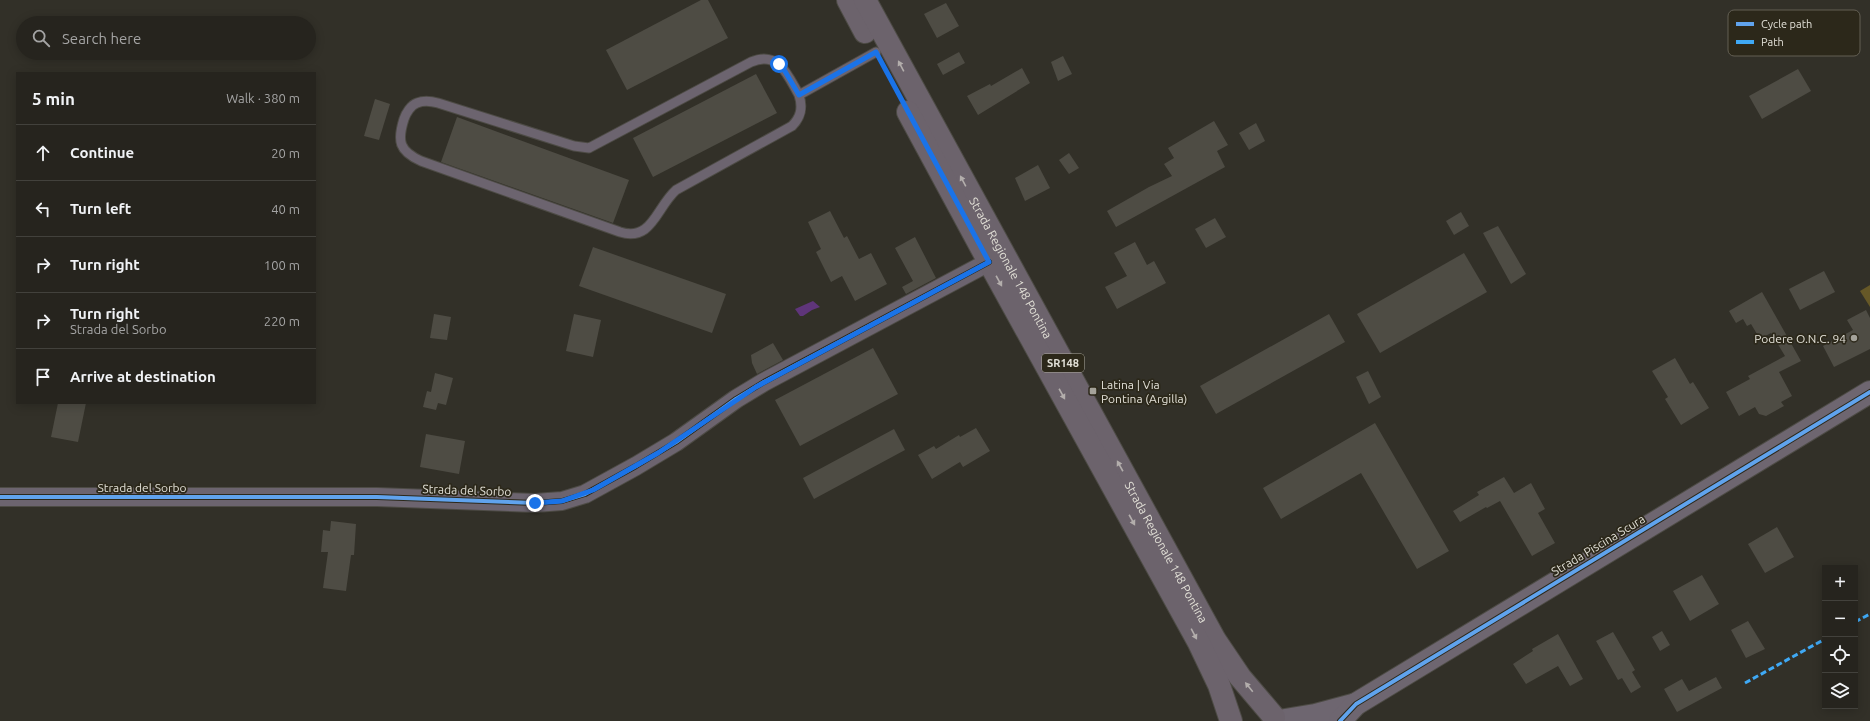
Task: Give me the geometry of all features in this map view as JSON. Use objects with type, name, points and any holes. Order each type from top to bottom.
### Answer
[{"type":"main road","name":"Strada Regionale 148 Pontina","points":[[848,0],[989,262],[1199,643],[1219,685],[1231,721]]},
{"type":"main road","name":"Strada Regionale 148 Pontina","points":[[865,0],[1215,640],[1240,677],[1275,720]]},
{"type":"street","name":"Strada del Sorbo","points":[[0,497],[377,497],[535,503],[566,500],[593,490],[676,442],[736,399],[764,382],[989,262]]},
{"type":"street","name":"Strada Piscina Scura","points":[[1340,721],[1356,704],[1870,392]]},
{"type":"street","name":"Strada Piscina Scura","points":[[1275,720],[1315,715],[1356,704]]},
{"type":"lane","points":[[799,95],[876,52]]},
{"type":"lane","points":[[762,59],[774,61],[783,68],[799,95],[801,109],[800,116],[792,126],[676,190],[666,201],[648,227],[644,231],[633,235],[620,232],[421,161],[404,150],[399,137],[406,115],[416,103],[423,101],[438,103],[574,146],[589,148],[751,62],[762,59]]},
{"type":"shaded area","points":[[1870,285],[1870,307],[1860,291]]},
{"type":"shaded area","points":[[813,301],[820,307],[803,316],[800,316],[795,309]]},
{"type":"building","points":[[701,0],[708,0],[728,38],[627,90],[606,50]]},
{"type":"building","points":[[946,3],[959,26],[937,38],[924,14]]},
{"type":"building","points":[[959,52],[965,63],[943,75],[937,64]]},
{"type":"building","points":[[1063,56],[1072,74],[1058,81],[1051,62]]},
{"type":"building","points":[[1022,68],[1030,83],[978,115],[967,96],[990,84],[991,86]]},
{"type":"building","points":[[1798,69],[1811,91],[1762,119],[1749,96]]},
{"type":"building","points":[[756,74],[777,113],[653,177],[633,138]]},
{"type":"building","points":[[375,99],[390,104],[379,140],[364,136]]},
{"type":"building","points":[[457,117],[629,180],[613,223],[441,162]]},
{"type":"building","points":[[1214,121],[1228,145],[1217,151],[1225,167],[1116,227],[1107,211],[1149,187],[1172,176],[1164,164],[1174,158],[1168,148]]},
{"type":"building","points":[[1256,123],[1265,141],[1249,150],[1239,133]]},
{"type":"building","points":[[1069,153],[1079,168],[1069,174],[1059,160]]},
{"type":"building","points":[[1038,165],[1050,188],[1025,201],[1015,178]]},
{"type":"building","points":[[830,211],[844,238],[847,236],[859,259],[871,253],[887,284],[855,301],[842,276],[831,282],[816,252],[821,249],[808,222]]},
{"type":"building","points":[[1461,212],[1469,226],[1454,235],[1446,221]]},
{"type":"building","points":[[1215,218],[1226,237],[1206,248],[1195,229]]},
{"type":"building","points":[[1498,226],[1526,274],[1511,284],[1483,233]]},
{"type":"building","points":[[915,237],[936,278],[906,294],[902,287],[913,281],[895,248]]},
{"type":"building","points":[[1135,242],[1147,265],[1154,261],[1166,283],[1117,309],[1105,287],[1127,276],[1114,253]]},
{"type":"building","points":[[593,247],[726,294],[712,333],[579,286]]},
{"type":"building","points":[[1464,253],[1487,292],[1380,353],[1357,314]]},
{"type":"building","points":[[1824,271],[1835,292],[1800,310],[1789,289]]},
{"type":"building","points":[[1762,292],[1801,361],[1779,372],[1792,396],[1781,402],[1784,406],[1766,416],[1759,414],[1755,407],[1739,416],[1726,392],[1750,379],[1748,376],[1785,356],[1771,333],[1760,339],[1751,324],[1747,326],[1743,319],[1736,323],[1729,311]]},
{"type":"building","name":"Podere O.N.C. 94","points":[[1866,310],[1870,318],[1870,349],[1834,367],[1823,346],[1853,330],[1847,320]]},
{"type":"building","points":[[434,314],[451,317],[447,340],[430,338]]},
{"type":"building","points":[[574,314],[601,320],[593,357],[566,351]]},
{"type":"building","points":[[1329,314],[1345,342],[1216,414],[1200,386]]},
{"type":"building","points":[[773,343],[783,360],[757,374],[752,363],[751,355]]},
{"type":"building","points":[[873,348],[898,394],[800,446],[775,400]]},
{"type":"building","points":[[1675,358],[1690,384],[1693,382],[1709,408],[1681,425],[1665,399],[1668,397],[1652,371]]},
{"type":"building","points":[[1368,371],[1381,397],[1369,404],[1356,377]]},
{"type":"building","points":[[435,373],[453,378],[446,405],[438,403],[436,410],[423,407],[427,391],[431,392]]},
{"type":"building","points":[[58,404],[86,404],[78,442],[51,437]]},
{"type":"building","points":[[1375,423],[1449,551],[1417,569],[1361,473],[1281,519],[1263,488]]},
{"type":"building","points":[[976,428],[990,451],[963,467],[960,462],[932,479],[918,455],[934,446],[936,449],[959,435],[960,437]]},
{"type":"building","points":[[894,429],[905,450],[814,499],[803,478]]},
{"type":"building","points":[[426,434],[465,441],[459,474],[420,467]]},
{"type":"building","points":[[1504,477],[1514,493],[1531,483],[1545,509],[1538,513],[1555,543],[1532,556],[1500,501],[1460,522],[1453,511],[1479,495],[1477,492]]},
{"type":"building","points":[[331,521],[356,524],[354,555],[351,555],[346,591],[323,588],[328,552],[321,552],[323,530],[330,531]]},
{"type":"building","points":[[1777,527],[1794,557],[1765,573],[1748,544]]},
{"type":"building","points":[[1702,575],[1719,604],[1690,621],[1673,591]]},
{"type":"building","points":[[1748,621],[1765,649],[1746,658],[1731,630]]},
{"type":"building","points":[[1662,631],[1670,645],[1660,651],[1652,637]]},
{"type":"building","points":[[1613,632],[1635,670],[1632,672],[1641,687],[1631,693],[1622,678],[1618,680],[1596,641]]},
{"type":"building","points":[[1558,634],[1583,679],[1570,686],[1558,666],[1526,684],[1513,664],[1533,651],[1532,649]]},
{"type":"building","points":[[1716,677],[1722,688],[1677,712],[1664,689],[1682,679],[1689,691]]},
{"type":"marked path","points":[[1858,620],[1870,614]]},
{"type":"marked path","points":[[1745,683],[1822,641]]},
{"type":"cycle path","points":[[0,497],[377,497],[535,503],[562,501],[585,494],[636,466],[676,442],[736,399],[764,382],[989,262]]},
{"type":"cycle path","points":[[1340,721],[1356,704],[1870,392]]},
{"type":"place","name":"Podere O.N.C. 94","points":[[1854,338]]},
{"type":"place","name":"Latina | Via Pontina (Argilla)","points":[[1093,391]]},
{"type":"route","points":[[535,503],[571,499],[593,490],[658,453],[736,399],[756,387],[989,262],[876,52],[799,95],[779,64]]}]
